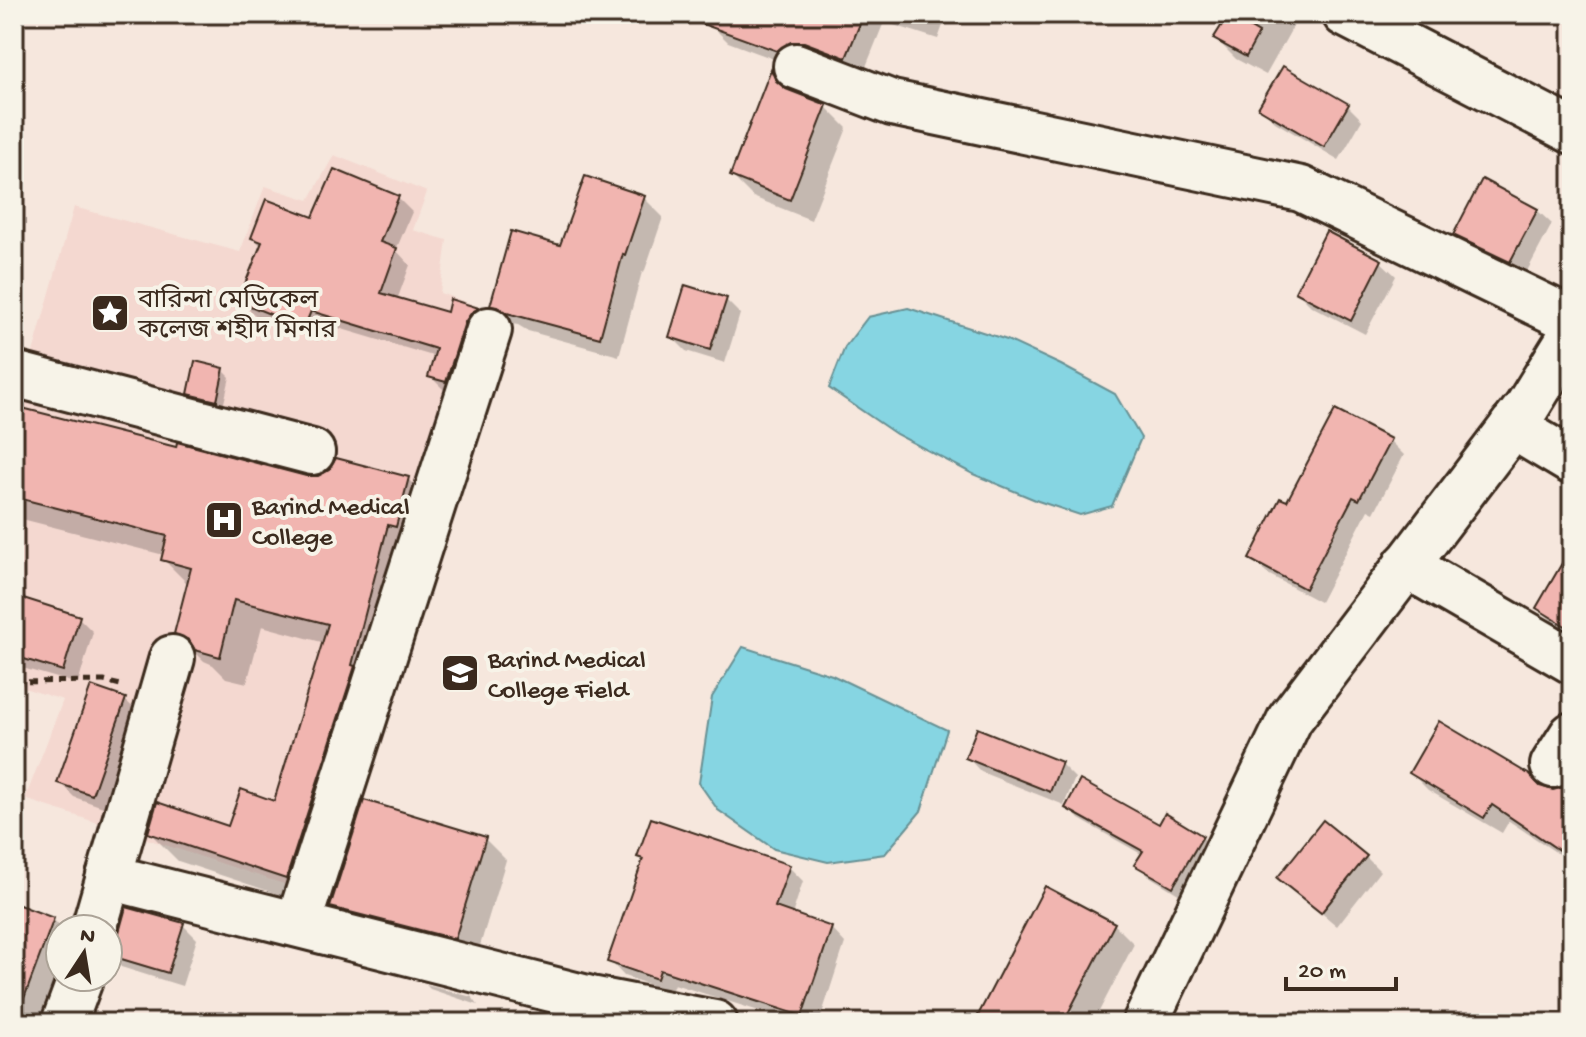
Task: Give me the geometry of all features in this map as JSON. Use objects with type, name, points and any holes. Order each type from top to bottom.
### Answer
[{"type":"street","points":[[1345,14],[1572,131]]},
{"type":"street","points":[[796,66],[892,103],[1301,189],[1572,320]]},
{"type":"street","points":[[298,924],[489,330]]},
{"type":"street","points":[[1145,1023],[1290,719],[1512,426],[1572,334]]},
{"type":"street","points":[[14,374],[312,452]]},
{"type":"street","points":[[1512,426],[1572,462]]},
{"type":"street","points":[[1406,565],[1572,661]]},
{"type":"street","points":[[99,913],[172,658]]},
{"type":"street","points":[[109,877],[591,999],[715,1023]]},
{"type":"street","points":[[64,1023],[75,993]]},
{"type":"path","points":[[14,682],[104,681],[132,687]]},
{"type":"shaded area","name":"Barind Medical College","points":[[334,155],[427,192],[413,230],[447,240],[440,293],[503,315],[308,892],[25,799],[63,700],[14,685],[14,354],[32,356],[74,207],[240,252],[265,186],[309,200]]},
{"type":"water","points":[[908,308],[1007,340],[1115,394],[1141,438],[1112,506],[1080,515],[973,474],[896,434],[829,388],[845,347],[868,317]]},
{"type":"water","points":[[743,647],[832,675],[947,730],[921,811],[885,854],[828,862],[774,849],[718,810],[699,783],[712,697]]},
{"type":"building","points":[[687,14],[864,14],[846,58],[804,42],[791,42],[777,51],[686,18]]},
{"type":"building","points":[[1228,15],[1259,33],[1246,57],[1213,39]]},
{"type":"building","points":[[1283,66],[1349,104],[1324,147],[1258,108]]},
{"type":"building","points":[[771,69],[776,81],[786,89],[827,105],[790,200],[730,176]]},
{"type":"building","points":[[334,169],[399,196],[380,242],[397,248],[381,293],[447,312],[450,299],[479,308],[465,322],[446,382],[428,377],[436,349],[311,311],[304,328],[238,301],[262,242],[251,238],[266,199],[313,217]]},
{"type":"building","points":[[585,176],[645,196],[623,254],[600,338],[490,306],[511,231],[560,245]]},
{"type":"building","points":[[1482,179],[1538,209],[1510,262],[1453,235]]},
{"type":"building","points":[[1326,231],[1382,260],[1351,321],[1295,292]]},
{"type":"building","points":[[685,285],[727,298],[710,350],[669,337]]},
{"type":"building","points":[[195,361],[224,368],[217,401],[188,394]]},
{"type":"building","points":[[14,406],[176,447],[177,442],[306,476],[318,476],[329,470],[336,458],[409,477],[396,527],[388,525],[352,665],[355,666],[286,879],[148,833],[157,802],[228,826],[241,789],[274,801],[328,624],[234,600],[220,657],[195,650],[189,640],[174,634],[191,568],[161,560],[167,536],[14,497]]},
{"type":"building","points":[[1335,410],[1391,439],[1359,500],[1353,497],[1305,589],[1249,559],[1280,498],[1287,501]]},
{"type":"building","points":[[1572,546],[1572,630],[1536,608]]},
{"type":"building","points":[[20,597],[80,616],[63,671],[14,656],[14,616]]},
{"type":"building","points":[[91,686],[126,698],[92,795],[57,783]]},
{"type":"building","points":[[1439,721],[1530,775],[1540,786],[1553,790],[1564,787],[1572,780],[1572,859],[1492,805],[1484,818],[1409,773]]},
{"type":"building","points":[[977,728],[1062,762],[1050,792],[965,758]]},
{"type":"building","points":[[1080,780],[1159,824],[1165,813],[1203,836],[1173,887],[1134,865],[1143,851],[1065,808]]},
{"type":"building","points":[[364,800],[486,837],[455,939],[330,907]]},
{"type":"building","points":[[651,818],[790,865],[775,907],[832,927],[802,1016],[660,970],[657,979],[607,962],[643,859],[637,857]]},
{"type":"building","points":[[1323,820],[1367,856],[1321,913],[1277,878]]},
{"type":"building","points":[[1045,886],[1115,923],[1063,1023],[974,1023]]},
{"type":"building","points":[[14,903],[44,914],[44,945],[17,1017],[14,1016]]},
{"type":"building","points":[[126,907],[184,923],[168,973],[124,960]]},
{"type":"place","name":"বারিন্দা মেডিকেল কলেজ শহীদ মিনার","points":[[110,313]]},
{"type":"place","name":"Barind Medical College","points":[[224,520]]},
{"type":"place","name":"Barind Medical College Field","points":[[460,673]]}]
